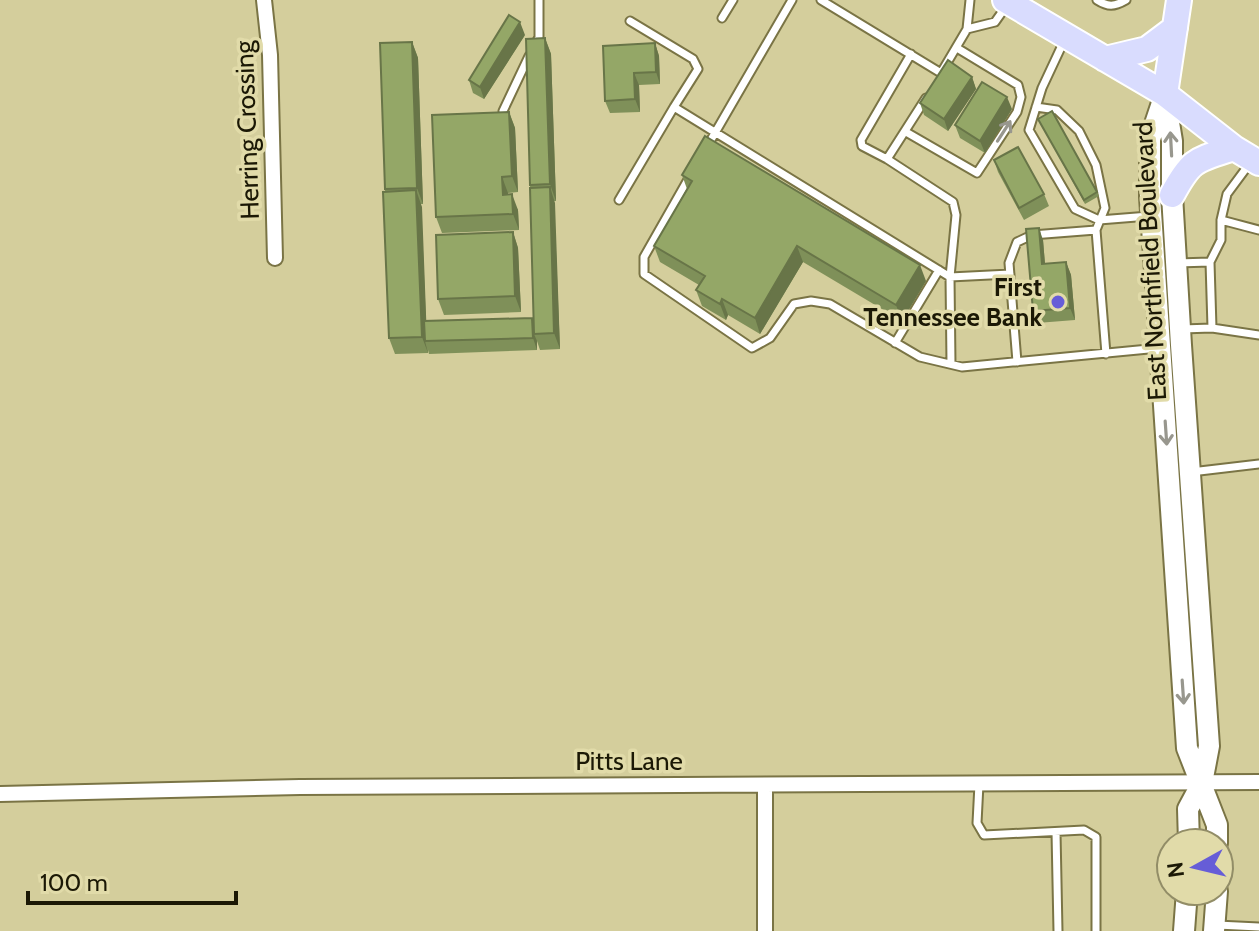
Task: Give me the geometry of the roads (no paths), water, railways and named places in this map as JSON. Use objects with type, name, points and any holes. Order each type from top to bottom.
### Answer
[{"type":"main road","points":[[1165,94],[1179,0]]},
{"type":"main road","points":[[1008,1],[1165,94],[1249,157]]},
{"type":"main road","points":[[1105,59],[1147,49],[1175,28]]},
{"type":"main road","name":"East Northfield Boulevard","points":[[1165,94],[1172,141],[1176,264],[1174,566],[1187,748],[1217,827]]},
{"type":"main road","name":"East Northfield Boulevard","points":[[1165,94],[1150,139],[1151,215],[1174,340],[1189,472],[1209,746],[1202,783],[1188,809],[1189,827]]},
{"type":"main road","points":[[1172,195],[1186,167],[1210,156],[1249,157]]},
{"type":"main road","points":[[1174,566],[1196,564]]},
{"type":"main road","points":[[1184,931],[1186,907]]},
{"type":"main road","points":[[1214,928],[1216,907]]},
{"type":"street","name":"Herring Crossing","points":[[264,0],[270,55],[275,258]]},
{"type":"street","name":"Pitts Lane","points":[[0,794],[300,787],[1259,782]]},
{"type":"street","points":[[765,785],[765,931]]},
{"type":"lane","points":[[503,111],[539,37],[539,0]]},
{"type":"lane","points":[[722,18],[733,0]]},
{"type":"lane","points":[[707,147],[792,0]]},
{"type":"lane","points":[[821,0],[941,73]]},
{"type":"lane","points":[[887,159],[967,29],[970,0]]},
{"type":"lane","points":[[1097,0],[1107,6],[1116,6],[1126,0]]},
{"type":"lane","points":[[967,29],[995,22],[1008,1]]},
{"type":"lane","points":[[619,200],[698,69],[693,59],[630,21]]},
{"type":"lane","points":[[1066,37],[1042,88],[1029,130],[1075,209],[1099,220],[1151,215]]},
{"type":"lane","points":[[906,132],[977,173],[1017,112],[1021,97],[1018,85],[957,48]]},
{"type":"lane","points":[[911,54],[861,140],[862,146],[953,202],[956,215],[950,277],[951,364]]},
{"type":"lane","points":[[674,107],[950,277],[1010,274]]},
{"type":"lane","points":[[1036,107],[1057,110],[1079,131],[1096,165],[1105,208],[1096,230],[1106,354]]},
{"type":"lane","points":[[1212,328],[1210,262],[1221,240],[1221,220],[1227,194],[1249,157]]},
{"type":"lane","points":[[691,174],[644,257],[644,274],[752,348],[770,338],[794,304],[811,301],[830,304],[920,357],[962,367],[1106,354],[1174,340],[1212,328],[1259,335]]},
{"type":"lane","points":[[1221,220],[1259,230]]},
{"type":"lane","points":[[1017,362],[1009,263],[1017,242],[1032,235],[1096,230]]},
{"type":"lane","points":[[1176,264],[1210,262]]},
{"type":"lane","points":[[895,343],[939,270]]},
{"type":"lane","points":[[1189,472],[1259,464]]},
{"type":"lane","points":[[979,784],[977,823],[984,835],[1084,830],[1096,837],[1096,931]]},
{"type":"lane","points":[[1056,832],[1058,931]]},
{"type":"lane","points":[[1214,928],[1259,927]]},
{"type":"place","name":"First Tennessee Bank","points":[[1058,302]]}]
